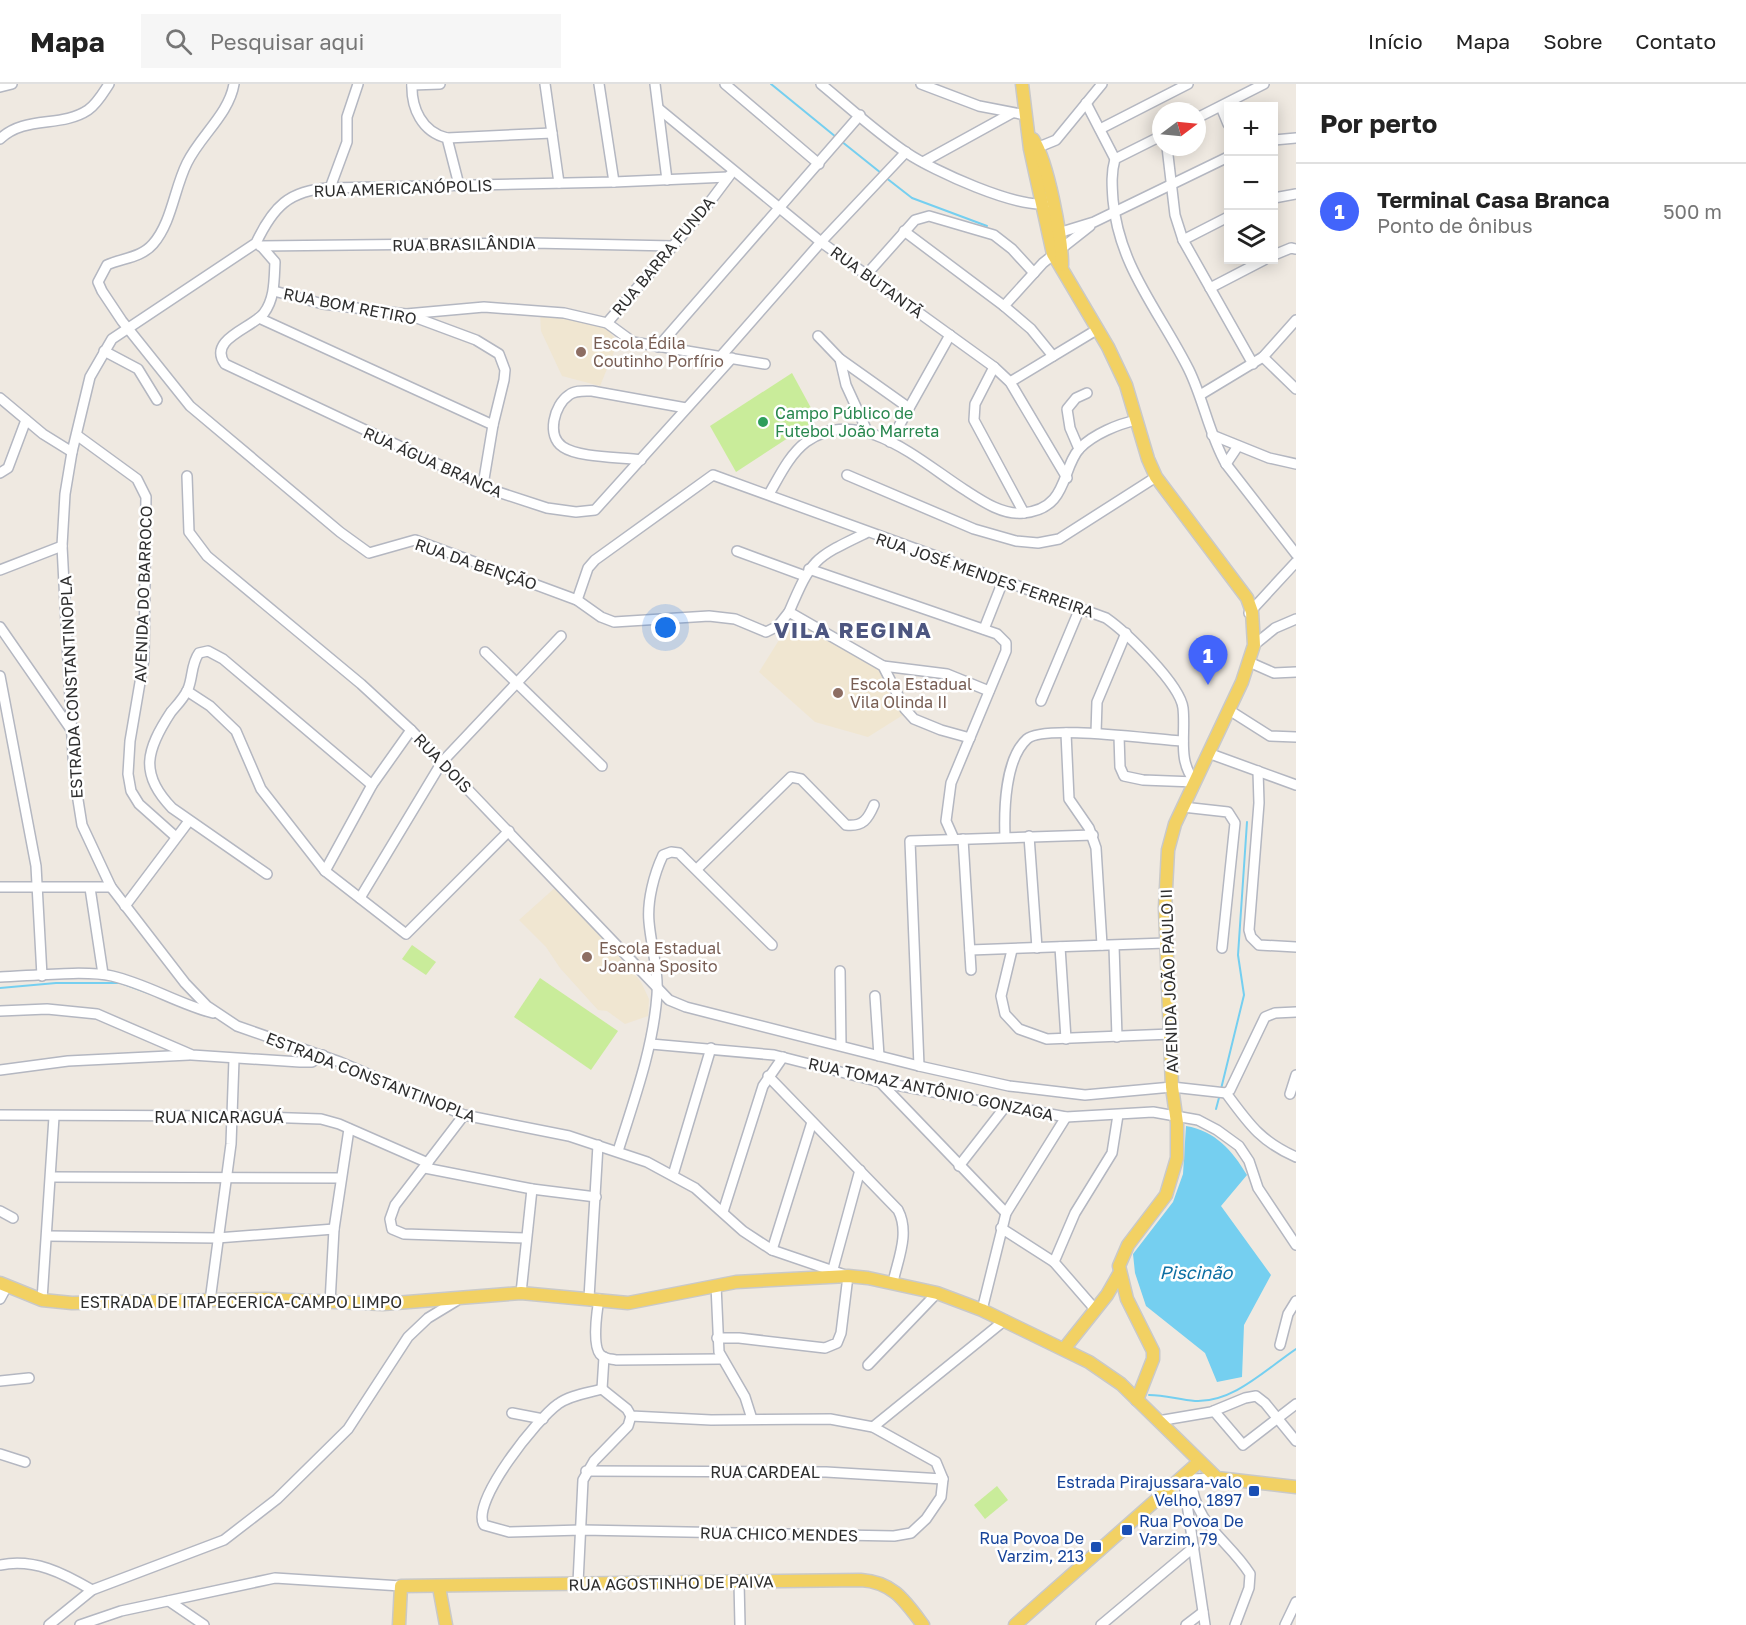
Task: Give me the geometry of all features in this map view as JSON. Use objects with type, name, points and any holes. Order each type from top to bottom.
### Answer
[{"type":"main road","name":"AVENIDA JOÃO PAULO II","points":[[1022,84],[1026,114],[1062,266],[1098,329],[1126,385],[1156,477],[1237,582],[1249,613],[1254,645],[1229,710],[1175,824],[1168,850],[1164,908],[1177,1158],[1166,1195],[1128,1245],[1121,1260],[1119,1274],[1109,1292],[1064,1348]]},
{"type":"main road","name":"AVENIDA JOÃO PAULO II","points":[[1249,613],[1249,662]]},
{"type":"main road","points":[[1119,1274],[1127,1299],[1153,1351],[1153,1359],[1137,1400]]},
{"type":"main road","name":"ESTRADA DE ITAPECERICA-CAMPO LIMPO","points":[[4,1284],[42,1300],[72,1303],[266,1299],[383,1304],[521,1293],[635,1302],[716,1285],[777,1278],[848,1276],[893,1282],[937,1293],[982,1310],[1064,1348],[1121,1384],[1198,1462],[1217,1478]]},
{"type":"main road","points":[[1109,1292],[1127,1299]]},
{"type":"main road","points":[[1121,1384],[1144,1378]]},
{"type":"main road","points":[[1015,1625],[1187,1478],[1198,1462]]},
{"type":"main road","points":[[1217,1478],[1264,1486],[1296,1487]]},
{"type":"main road","name":"RUA AGOSTINHO DE PAIVA","points":[[401,1586],[861,1580],[882,1583],[900,1594],[923,1625]]},
{"type":"main road","points":[[399,1625],[401,1586]]},
{"type":"main road","points":[[439,1587],[446,1625]]},
{"type":"street","points":[[0,87],[12,84]]},
{"type":"street","points":[[0,139],[10,129],[20,125],[64,119],[89,110],[109,84]]},
{"type":"street","name":"RUA DA BENÇÃO","points":[[234,84],[229,99],[187,162],[169,214],[155,242],[140,254],[117,260],[102,271],[98,282],[128,327],[190,405],[363,549],[378,552],[398,543],[415,540],[577,600],[601,617],[614,622],[717,616],[735,619],[766,632],[778,626],[789,612]]},
{"type":"street","points":[[330,188],[347,142],[347,117],[358,84]]},
{"type":"street","points":[[440,84],[412,85],[415,110],[428,130],[447,138],[552,133]]},
{"type":"street","points":[[545,84],[559,183]]},
{"type":"street","points":[[598,84],[614,182]]},
{"type":"street","points":[[655,84],[667,180]]},
{"type":"street","points":[[725,84],[819,164]]},
{"type":"street","points":[[821,84],[906,152],[923,162],[987,191],[1046,204]]},
{"type":"street","points":[[921,84],[979,106],[1026,114]]},
{"type":"street","points":[[1034,149],[1056,140],[1102,84]]},
{"type":"street","points":[[1100,129],[1188,84]]},
{"type":"street","points":[[1206,114],[1264,84]]},
{"type":"street","points":[[1086,103],[1115,159],[1112,181],[1114,212],[1116,231],[1125,256],[1183,359],[1200,395],[1212,435],[1226,464],[1296,554]]},
{"type":"street","points":[[1221,107],[1224,114]]},
{"type":"street","name":"RUA BUTANTÃ","points":[[659,109],[730,175],[994,367],[1010,382],[1067,478]]},
{"type":"street","points":[[923,162],[1012,113]]},
{"type":"street","points":[[658,347],[748,242],[780,210],[860,115]]},
{"type":"street","points":[[447,138],[459,185]]},
{"type":"street","points":[[1278,140],[1296,138]]},
{"type":"street","points":[[1115,159],[1152,140]]},
{"type":"street","points":[[721,356],[821,242],[906,152]]},
{"type":"street","points":[[1168,156],[1175,215],[1183,240],[1253,364]]},
{"type":"street","points":[[1004,306],[1034,273],[1095,222],[1224,159]]},
{"type":"street","name":"RUA AMERICANÓPOLIS","points":[[128,327],[259,245],[265,224],[281,204],[301,193],[330,188],[614,182],[730,175]]},
{"type":"street","name":"RUA BARRA FUNDA","points":[[730,175],[607,323],[633,342],[765,364]]},
{"type":"street","points":[[1278,197],[1296,194]]},
{"type":"street","points":[[867,274],[915,220],[925,216],[982,231],[1004,241],[1034,273]]},
{"type":"street","points":[[1183,240],[1224,220]]},
{"type":"street","points":[[1054,234],[1095,222]]},
{"type":"street","points":[[904,231],[1004,306],[1031,329],[1053,356]]},
{"type":"street","name":"RUA BRASILÂNDIA","points":[[259,245],[522,243],[672,246]]},
{"type":"street","name":"RUA ÁGUA BRANCA","points":[[259,245],[275,262],[274,291],[266,310],[259,318],[224,345],[221,355],[225,364],[483,485],[547,508],[590,512],[641,460],[732,358]]},
{"type":"street","points":[[1278,253],[1291,248],[1296,249]]},
{"type":"street","points":[[1210,288],[1256,264]]},
{"type":"street","name":"RUA BOM RETIRO","points":[[274,291],[323,304],[406,314],[476,340],[499,354],[505,370],[483,485]]},
{"type":"street","points":[[406,314],[442,309],[502,307],[564,313],[607,323]]},
{"type":"street","points":[[259,318],[493,425]]},
{"type":"street","points":[[1200,395],[1263,357],[1296,320]]},
{"type":"street","points":[[0,398],[26,420],[72,452],[78,436],[90,376],[115,336],[128,327]]},
{"type":"street","points":[[1010,382],[1098,329]]},
{"type":"street","points":[[890,442],[950,334]]},
{"type":"street","points":[[818,336],[840,359],[909,408]]},
{"type":"street","points":[[104,351],[138,369],[157,399]]},
{"type":"street","points":[[1263,357],[1296,389]]},
{"type":"street","points":[[840,359],[846,385],[868,433]]},
{"type":"street","points":[[994,367],[975,404],[974,420],[1024,513]]},
{"type":"street","points":[[641,460],[580,453],[563,447],[553,429],[556,412],[564,400],[576,392],[592,391],[686,408]]},
{"type":"street","points":[[1079,449],[1070,428],[1067,409],[1076,398],[1087,393]]},
{"type":"street","points":[[0,473],[8,468],[26,420]]},
{"type":"street","points":[[769,494],[787,465],[805,443],[820,434],[856,429],[890,442],[997,509],[1024,513],[1053,499],[1067,478],[1079,449],[1112,428],[1137,420]]},
{"type":"street","points":[[1212,435],[1238,446],[1296,464]]},
{"type":"street","name":"AVENIDA DO BARROCO","points":[[78,436],[137,479],[146,497],[144,659],[130,741],[128,774],[131,791],[139,804],[176,837]]},
{"type":"street","points":[[1226,464],[1238,446]]},
{"type":"street","name":"ESTRADA CONSTANTINOPLA","points":[[72,452],[65,494],[62,546],[70,728],[82,825],[111,887],[185,983],[207,1006],[223,1018],[280,1042],[323,1055],[464,1115],[569,1136],[618,1151],[674,1174],[723,1212],[743,1231],[771,1250],[809,1264],[833,1269],[848,1276]]},
{"type":"street","name":"RUA JOSÉ MENDES FERREIRA","points":[[577,600],[588,568],[595,560],[713,475],[769,494],[866,533],[1106,618],[1126,633],[1178,693],[1183,710],[1184,765],[1195,782]]},
{"type":"street","points":[[847,475],[974,529],[1016,541],[1038,543],[1059,539],[1156,477]]},
{"type":"street","name":"RUA DOIS","points":[[187,476],[189,531],[207,556],[361,684],[411,730],[669,1000],[686,1007],[879,1056],[1009,1086],[1085,1095],[1173,1090],[1226,1093]]},
{"type":"street","points":[[866,533],[826,553],[807,572],[789,612],[883,666],[947,674],[989,691]]},
{"type":"street","points":[[0,570],[62,546]]},
{"type":"street","points":[[737,551],[984,629],[1000,636],[1007,646],[951,783],[946,806],[946,821],[959,839],[971,970]]},
{"type":"street","points":[[1249,613],[1296,562]]},
{"type":"street","points":[[984,629],[1003,581]]},
{"type":"street","points":[[1041,701],[1080,608]]},
{"type":"street","points":[[1254,645],[1275,628],[1296,619]]},
{"type":"street","points":[[0,627],[70,728]]},
{"type":"street","points":[[1096,734],[1097,702],[1126,633]]},
{"type":"street","points":[[360,898],[442,762],[561,636]]},
{"type":"street","points":[[267,874],[189,821],[160,795],[149,772],[154,743],[167,719],[187,691],[199,653],[208,651],[215,654],[372,785]]},
{"type":"street","points":[[485,652],[602,766]]},
{"type":"street","points":[[1249,662],[1274,673],[1296,672]]},
{"type":"street","points":[[883,666],[905,709],[914,719],[970,738]]},
{"type":"street","points":[[0,676],[35,857],[42,976]]},
{"type":"street","points":[[187,691],[218,713],[236,731],[261,789],[325,871],[406,934],[509,831]]},
{"type":"street","points":[[1229,710],[1270,736],[1296,736]]},
{"type":"street","points":[[325,871],[372,785],[411,730]]},
{"type":"street","points":[[1066,733],[1069,799],[1093,835],[1097,859],[1102,945]]},
{"type":"street","points":[[1005,837],[1006,791],[1013,765],[1023,743],[1036,734],[1096,734],[1183,741]]},
{"type":"street","points":[[1119,736],[1120,767],[1124,776],[1132,779],[1195,782]]},
{"type":"street","points":[[1208,753],[1296,784]]},
{"type":"street","points":[[1258,771],[1259,803],[1249,930],[1251,937],[1259,945],[1296,947]]},
{"type":"street","points":[[697,869],[791,777],[801,779],[846,825],[854,826],[864,822],[874,805]]},
{"type":"street","points":[[1183,807],[1228,812],[1235,823],[1222,948]]},
{"type":"street","points":[[124,906],[189,821]]},
{"type":"street","points":[[919,1066],[910,841],[1093,835]]},
{"type":"street","points":[[1029,836],[1037,948]]},
{"type":"street","points":[[618,1151],[651,1044],[658,991],[648,920],[658,865],[663,855],[671,852],[679,853],[772,945]]},
{"type":"street","points":[[0,887],[111,887]]},
{"type":"street","points":[[90,888],[103,974]]},
{"type":"street","points":[[970,950],[1166,943]]},
{"type":"street","points":[[1114,946],[1117,1036]]},
{"type":"street","points":[[1060,948],[1066,1039]]},
{"type":"street","points":[[1012,950],[1001,988],[1001,1004],[1005,1014],[1019,1029],[1047,1039],[1171,1034]]},
{"type":"street","points":[[840,971],[841,1045]]},
{"type":"street","points":[[0,977],[103,974],[127,980],[223,1018]]},
{"type":"street","points":[[875,996],[879,1056]]},
{"type":"street","points":[[0,1011],[47,1009],[97,1014],[192,1054]]},
{"type":"street","points":[[1296,1012],[1270,1014],[1260,1023],[1239,1072],[1226,1093],[1254,1129],[1271,1146],[1296,1157]]},
{"type":"street","name":"RUA TOMAZ ANTÔNIO GONZAGA","points":[[651,1044],[711,1048],[783,1057],[880,1082],[1066,1117],[1176,1111],[1217,1130],[1239,1146],[1249,1161],[1258,1188],[1296,1245]]},
{"type":"street","points":[[674,1174],[711,1048]]},
{"type":"street","points":[[0,1070],[68,1061],[192,1054],[234,1059],[308,1062],[323,1055]]},
{"type":"street","points":[[723,1212],[757,1103],[768,1076],[783,1057]]},
{"type":"street","points":[[210,1301],[234,1116],[234,1059]]},
{"type":"street","points":[[1290,1094],[1296,1075]]},
{"type":"street","points":[[768,1076],[884,1193],[903,1218],[904,1234],[893,1282]]},
{"type":"street","points":[[880,1082],[1006,1213]]},
{"type":"street","points":[[959,1166],[1005,1107]]},
{"type":"street","name":"RUA NICARAGUÁ","points":[[0,1115],[234,1116],[321,1119],[349,1129],[427,1166],[532,1189],[596,1197]]},
{"type":"street","points":[[464,1115],[427,1166],[394,1205],[390,1219],[393,1232],[525,1238]]},
{"type":"street","points":[[1054,1262],[1075,1213],[1112,1153],[1118,1115]]},
{"type":"street","points":[[42,1300],[54,1117]]},
{"type":"street","points":[[982,1310],[1006,1213],[1066,1117]]},
{"type":"street","points":[[771,1250],[812,1122]]},
{"type":"street","points":[[330,1303],[334,1229],[349,1129]]},
{"type":"street","points":[[598,1145],[594,1299],[598,1353],[616,1360],[720,1359]]},
{"type":"street","points":[[833,1269],[860,1170]]},
{"type":"street","points":[[51,1177],[340,1178]]},
{"type":"street","points":[[521,1293],[525,1238],[532,1189]]},
{"type":"street","points":[[0,1211],[13,1218]]},
{"type":"street","points":[[1001,1228],[1054,1262],[1094,1308]]},
{"type":"street","points":[[48,1236],[217,1238],[334,1229]]},
{"type":"street","points":[[717,1338],[759,1340],[818,1348],[832,1346],[840,1339],[848,1276]]},
{"type":"street","points":[[0,1299],[4,1284]]},
{"type":"street","points":[[716,1285],[717,1338],[720,1359],[745,1397],[752,1419]]},
{"type":"street","points":[[868,1365],[937,1293]]},
{"type":"street","points":[[49,1625],[92,1590],[106,1583],[224,1540],[277,1499],[348,1429],[408,1337],[436,1312],[464,1297]]},
{"type":"street","points":[[1280,1345],[1288,1314],[1296,1301]]},
{"type":"street","points":[[873,1427],[1005,1320]]},
{"type":"street","points":[[602,1389],[604,1357]]},
{"type":"street","points":[[0,1381],[29,1378]]},
{"type":"street","points":[[578,1583],[582,1533],[582,1491],[586,1471],[628,1426],[631,1416],[627,1408],[602,1389]]},
{"type":"street","points":[[512,1413],[543,1419],[563,1401],[602,1389]]},
{"type":"street","points":[[1158,1421],[1214,1411],[1245,1398],[1256,1396],[1265,1403],[1296,1441]]},
{"type":"street","points":[[1214,1411],[1243,1445],[1296,1404]]},
{"type":"street","points":[[631,1416],[830,1419],[873,1427],[936,1462],[943,1479]]},
{"type":"street","name":"RUA CHICO MENDES","points":[[543,1419],[489,1490],[484,1501],[481,1520],[488,1528],[508,1532],[904,1535],[917,1529],[937,1504],[941,1497],[943,1479]]},
{"type":"street","points":[[0,1454],[25,1462]]},
{"type":"street","name":"RUA CARDEAL","points":[[586,1471],[836,1473],[943,1479]]},
{"type":"street","points":[[1187,1478],[1217,1478]]},
{"type":"street","points":[[1187,1478],[1205,1625]]},
{"type":"street","points":[[1187,1478],[1203,1518],[1250,1574],[1249,1588],[1234,1625]]},
{"type":"street","points":[[1101,1625],[1194,1547]]},
{"type":"street","points":[[0,1565],[24,1562],[42,1566],[92,1590]]},
{"type":"street","points":[[80,1625],[122,1611],[275,1578],[401,1586]]},
{"type":"street","points":[[739,1582],[740,1625]]},
{"type":"street","points":[[169,1601],[204,1625]]},
{"type":"street","points":[[1285,1625],[1296,1602]]},
{"type":"street","points":[[1186,1625],[1203,1612]]},
{"type":"shaded area","name":"Escola Édila Coutinho Porfírio","points":[[540,314],[564,317],[607,329],[618,342],[600,386],[562,376],[541,331]]},
{"type":"shaded area","name":"Escola Estadual Vila Olinda II","points":[[794,616],[881,669],[903,715],[868,737],[815,722],[759,672]]},
{"type":"shaded area","name":"Escola Estadual Joanna Sposito","points":[[557,886],[641,982],[649,999],[648,1016],[625,1024],[607,1011],[598,1010],[560,968],[546,947],[519,920]]},
{"type":"green space","name":"Campo Público de Futebol João Marreta","points":[[792,373],[817,419],[736,472],[710,426]]},
{"type":"green space","points":[[412,945],[436,962],[426,975],[402,959]]},
{"type":"green space","points":[[540,978],[618,1031],[591,1070],[514,1017]]},
{"type":"green space","points":[[997,1486],[1008,1500],[985,1519],[974,1505]]},
{"type":"water","name":"Piscinão","points":[[1186,1126],[1206,1132],[1222,1143],[1247,1175],[1221,1206],[1271,1275],[1244,1325],[1242,1377],[1217,1382],[1205,1353],[1146,1306],[1135,1273],[1133,1254],[1173,1202],[1183,1174]]},
{"type":"waterway","points":[[771,84],[836,137]]},
{"type":"waterway","points":[[841,141],[881,173]]},
{"type":"waterway","points":[[885,177],[912,198],[987,226]]},
{"type":"waterway","points":[[1221,1089],[1244,995],[1238,955],[1247,822]]},
{"type":"waterway","points":[[0,988],[56,983],[121,983],[151,994]]},
{"type":"waterway","points":[[1216,1109],[1220,1094]]},
{"type":"waterway","points":[[1149,1395],[1195,1401],[1223,1397],[1236,1391],[1296,1349]]},
{"type":"place","name":"Escola Édila Coutinho Porfírio","points":[[581,352]]},
{"type":"place","name":"Campo Público de Futebol João Marreta","points":[[763,422]]},
{"type":"place","name":"Terminal Casa Branca","points":[[1208,685]]},
{"type":"place","name":"Escola Estadual Vila Olinda II","points":[[838,693]]},
{"type":"place","name":"Escola Estadual Joanna Sposito","points":[[587,957]]},
{"type":"place","name":"Estrada Pirajussara-valo Velho, 1897","points":[[1254,1491]]},
{"type":"place","name":"Rua Povoa De Varzim, 79","points":[[1127,1530]]},
{"type":"place","name":"Rua Povoa De Varzim, 213","points":[[1096,1547]]},
{"type":"district","name":"VILA REGINA","points":[[853,629]]}]
